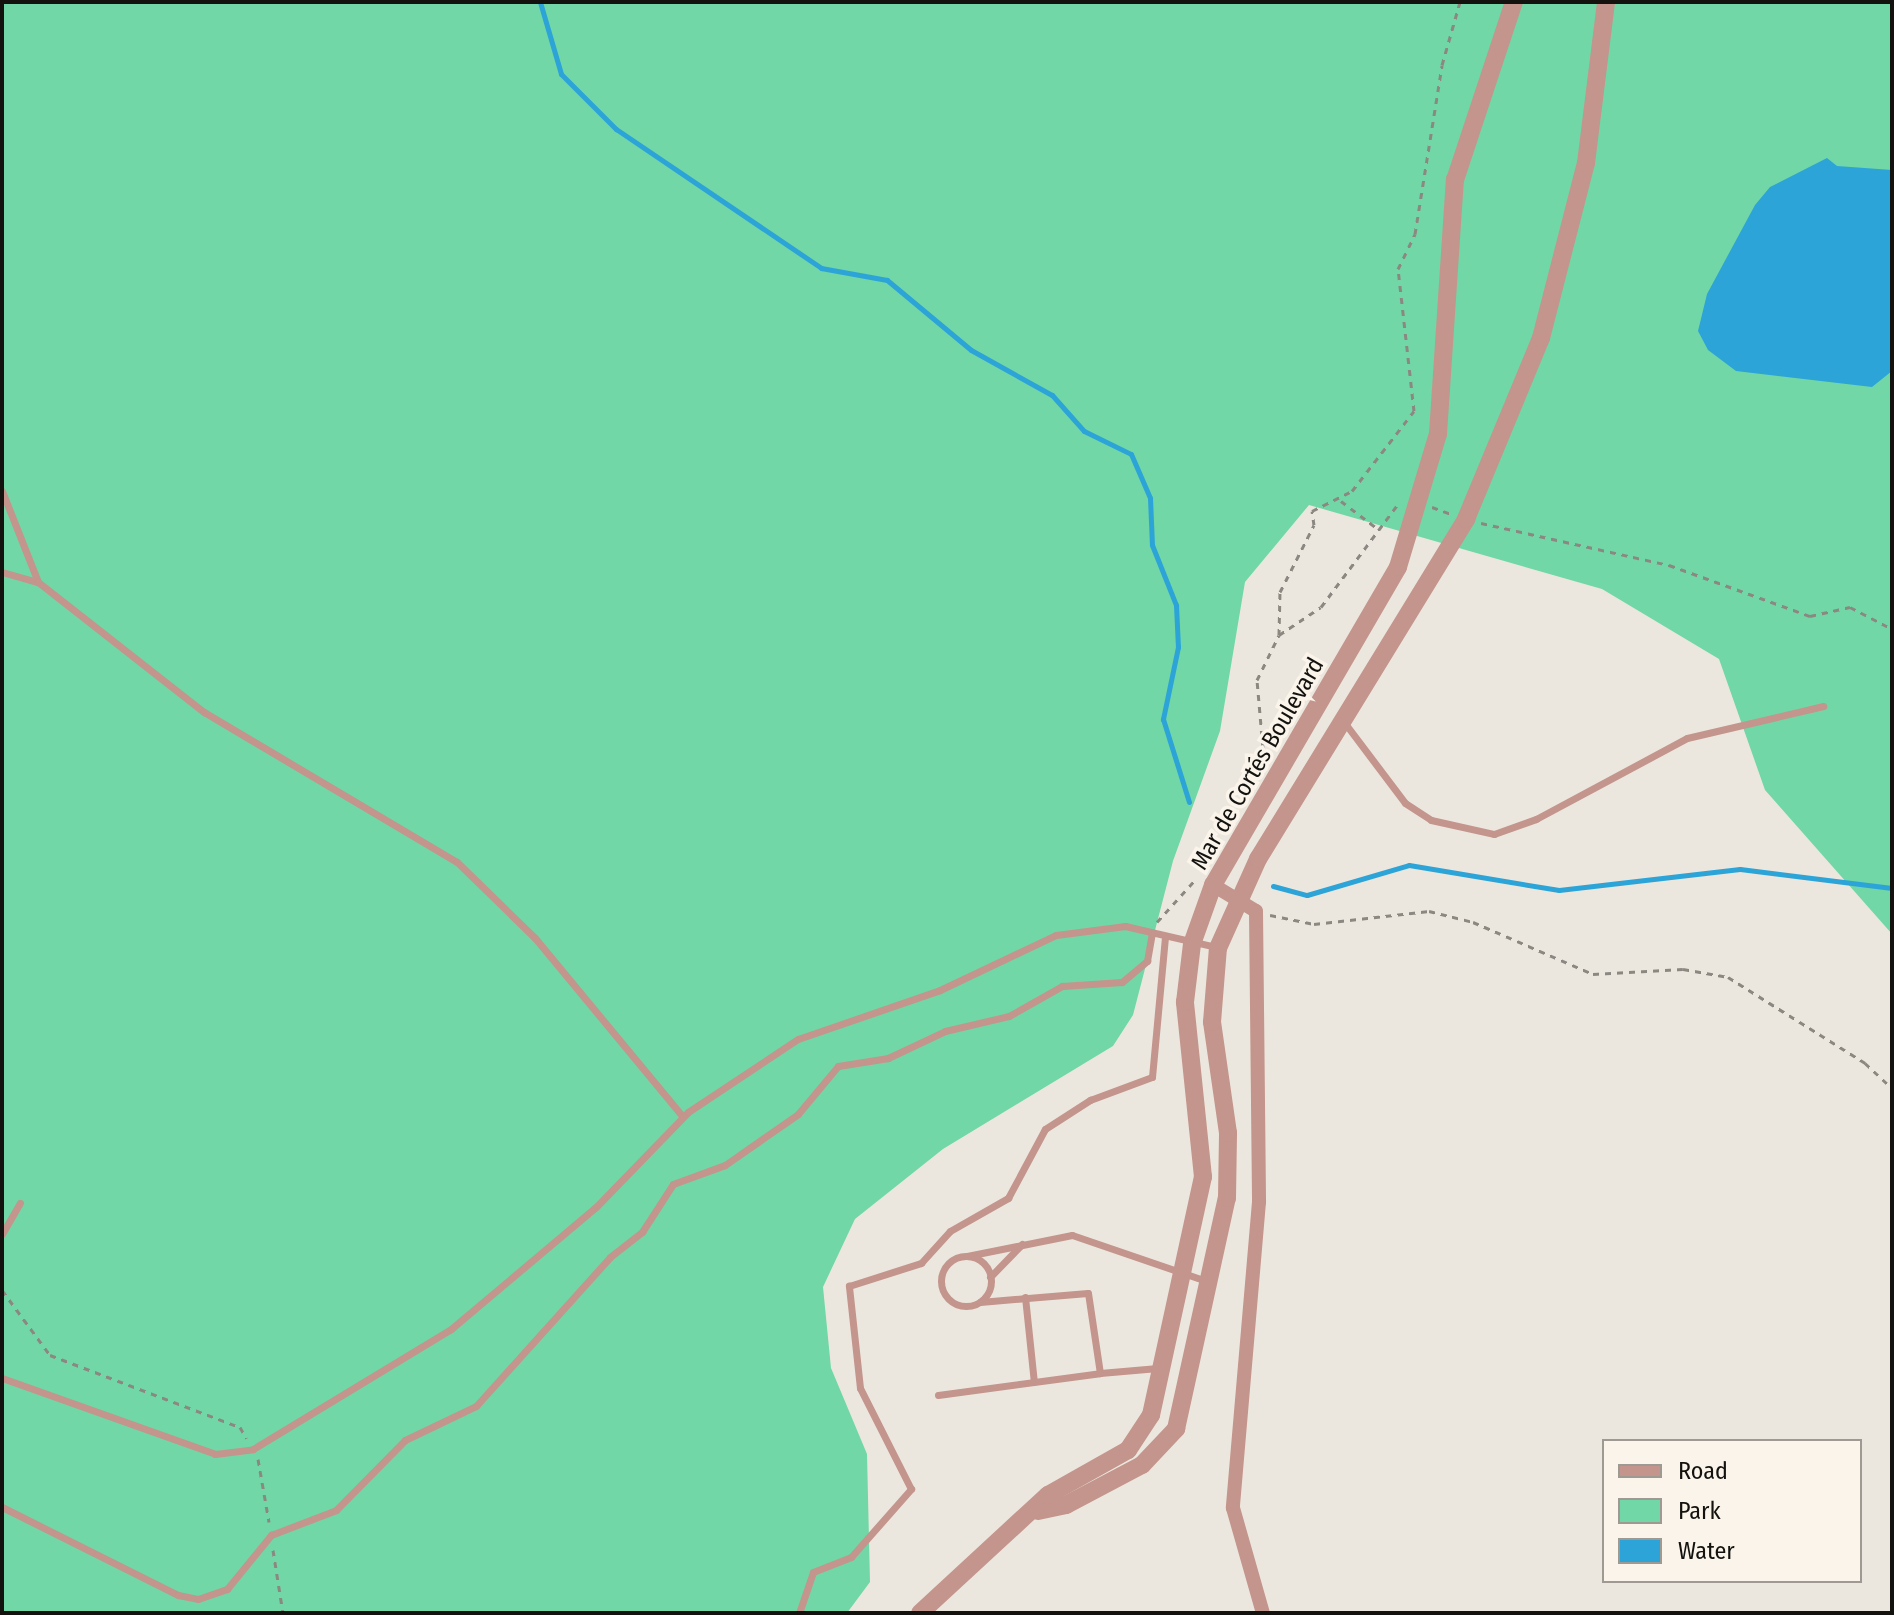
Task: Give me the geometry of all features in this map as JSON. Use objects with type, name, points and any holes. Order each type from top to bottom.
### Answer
[{"type":"street","name":"Mar de Cortés Boulevard","points":[[1141,1435],[1160,1367],[1203,1177],[1185,1002],[1192,944],[1213,885],[1398,567],[1438,434],[1455,180],[1514,2]]},
{"type":"street","points":[[1038,1511],[1066,1505],[1160,1451],[1181,1418],[1209,1283],[1229,1154],[1212,1022],[1218,948],[1236,900],[1466,519],[1541,338],[1567,247],[1586,163],[1606,2]]},
{"type":"street","points":[[1323,700],[1344,722]]},
{"type":"street","points":[[1213,885],[1256,911],[1259,1202],[1233,1508],[1263,1613]]},
{"type":"street","points":[[920,1613],[1038,1511],[1058,1488],[1120,1456],[1141,1435],[1160,1451]]},
{"type":"lane","points":[[2,491],[38,582]]},
{"type":"lane","points":[[2,572],[38,582],[204,712],[457,862],[535,938],[683,1117]]},
{"type":"lane","points":[[1344,722],[1405,803],[1431,820],[1494,834],[1536,819],[1687,738],[1823,706]]},
{"type":"lane","points":[[2,1378],[215,1454],[253,1449],[451,1329],[543,1256],[683,1117],[747,1066],[798,1039],[940,990],[1056,935],[1125,926],[1218,948]]},
{"type":"lane","points":[[2,1507],[178,1595],[198,1599],[227,1589],[271,1535],[336,1510],[405,1440],[476,1406],[610,1257],[642,1232],[673,1184],[725,1165],[798,1114],[838,1066],[888,1058],[945,1031],[1009,1016],[1062,986],[1122,982],[1147,961],[1152,932]]},
{"type":"lane","points":[[799,1613],[813,1572],[851,1557],[911,1489],[860,1388],[849,1286],[921,1263],[950,1231],[1008,1198],[1045,1129],[1090,1100],[1152,1077],[1165,937]]},
{"type":"lane","points":[[2,1234],[20,1203]]},
{"type":"lane","points":[[1100,1373],[1088,1293],[957,1304],[942,1288],[946,1266],[967,1256],[1024,1242],[1094,1238],[1209,1283]]},
{"type":"lane","points":[[980,1302],[990,1277],[1024,1242]]},
{"type":"lane","points":[[967,1256],[981,1261],[990,1277]]},
{"type":"lane","points":[[1025,1297],[1034,1382]]},
{"type":"lane","points":[[938,1395],[1160,1367]]},
{"type":"path","points":[[1263,774],[1257,680],[1279,635],[1280,592],[1314,525],[1312,511],[1341,501],[1414,411],[1398,269],[1415,234],[1442,65],[1460,2]]},
{"type":"path","points":[[1341,501],[1378,529]]},
{"type":"path","points":[[1279,635],[1321,607],[1401,503],[1419,502],[1466,519],[1669,565],[1810,616],[1850,607],[1892,629]]},
{"type":"path","points":[[1256,911],[1314,924],[1429,911],[1473,922],[1593,974],[1683,969],[1728,977],[1865,1063],[1892,1088]]},
{"type":"green space","points":[[2,2],[1892,2],[1892,934],[1765,790],[1719,659],[1602,589],[1309,505],[1245,582],[1220,731],[1173,861],[1133,1015],[1113,1046],[943,1149],[855,1219],[823,1287],[831,1368],[867,1454],[870,1582],[847,1613],[2,1613]]},
{"type":"water","points":[[1827,158],[1837,166],[1892,170],[1892,371],[1872,387],[1736,371],[1708,350],[1698,331],[1707,294],[1755,205],[1770,187]]},
{"type":"waterway","points":[[540,2],[561,74],[616,129],[821,268],[887,280],[971,350],[1052,395],[1084,431],[1131,454],[1150,498],[1152,545],[1176,605],[1178,647],[1163,719],[1189,802]]},
{"type":"waterway","points":[[1273,886],[1307,895],[1409,865],[1559,890],[1740,869],[1892,888]]}]
